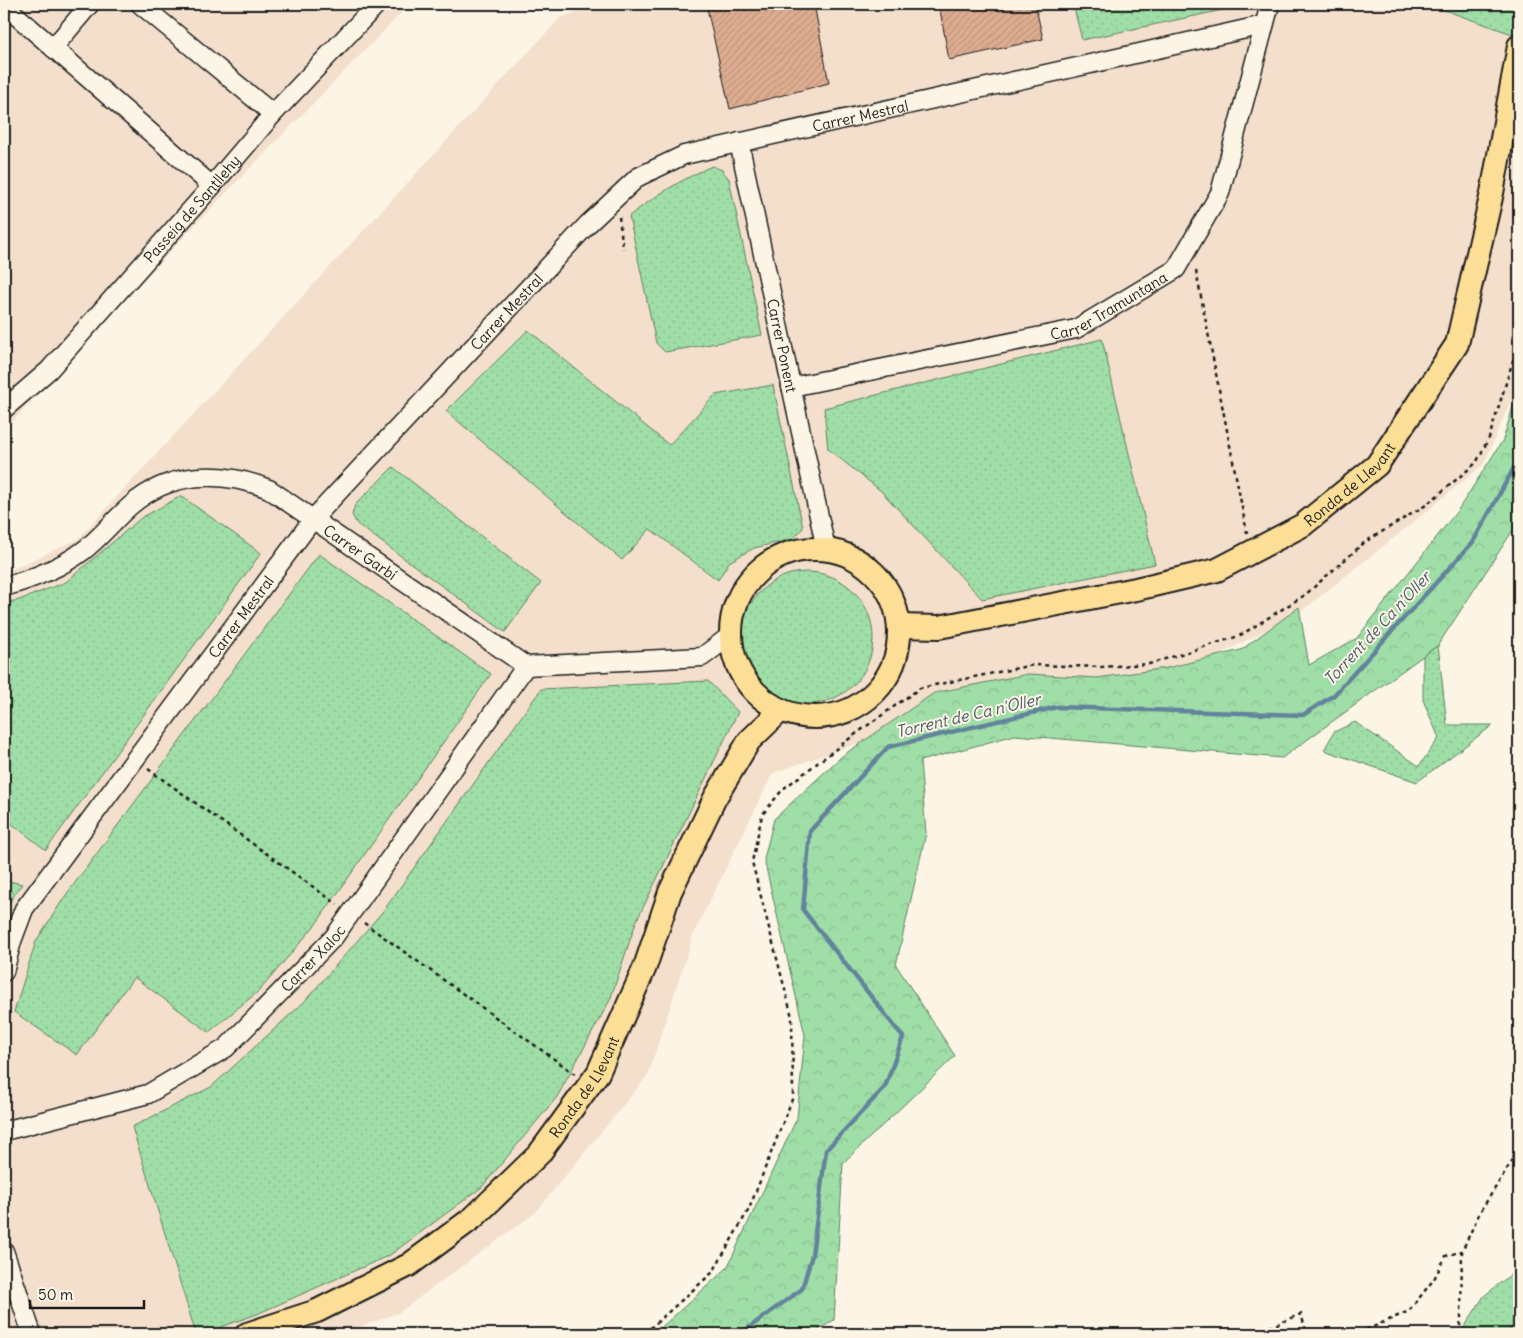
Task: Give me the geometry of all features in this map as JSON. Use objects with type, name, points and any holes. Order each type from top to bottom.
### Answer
[{"type":"main road","name":"Ronda de Llevant","points":[[900,626],[939,627],[1136,589],[1217,570],[1303,525],[1377,465],[1456,344],[1492,192],[1519,46]]},
{"type":"main road","points":[[826,549],[852,558],[876,575],[892,598],[900,626],[899,642],[892,671],[872,697],[847,712],[804,718],[780,711],[756,694],[736,664],[731,635],[732,619],[742,591],[755,574],[779,557],[796,551],[826,549]]},
{"type":"main road","name":"Ronda de Llevant","points":[[247,1334],[317,1311],[409,1265],[474,1217],[539,1154],[598,1073],[645,967],[670,892],[715,798],[749,741],[780,711]]},
{"type":"street","points":[[53,48],[90,4]]},
{"type":"street","points":[[140,4],[273,114]]},
{"type":"street","name":"Passeig de Santllehy","points":[[4,409],[49,370],[212,186],[273,114],[377,4]]},
{"type":"street","name":"Carrer Tramuntana","points":[[791,387],[1076,329],[1176,269],[1220,193],[1270,4]]},
{"type":"street","points":[[4,5],[212,186]]},
{"type":"street","name":"Carrer Mestral","points":[[4,972],[12,941],[24,909],[313,519],[588,224],[638,177],[684,155],[1264,25]]},
{"type":"street","name":"Carrer Ponent","points":[[739,142],[826,549]]},
{"type":"street","name":"Carrer Garbí","points":[[4,587],[44,574],[65,563],[98,539],[139,499],[160,487],[176,481],[212,476],[249,481],[269,489],[526,666]]},
{"type":"street","points":[[526,666],[702,657],[731,635]]},
{"type":"street","name":"Carrer Xaloc","points":[[4,1130],[148,1094],[226,1048],[334,937],[526,666]]},
{"type":"street","points":[[4,1251],[32,1334]]},
{"type":"path","points":[[619,217],[623,250]]},
{"type":"path","points":[[1196,271],[1248,533]]},
{"type":"path","points":[[644,1334],[713,1272],[749,1209],[793,1097],[792,1017],[752,862],[762,815],[783,789],[920,688],[1033,665],[1102,667],[1149,664],[1239,636],[1304,595],[1365,542],[1426,505],[1476,463],[1489,438],[1519,341]]},
{"type":"path","points":[[1459,1334],[1462,1251],[1480,1212],[1519,1150]]},
{"type":"path","points":[[1359,1334],[1409,1311],[1434,1279],[1446,1256],[1462,1251]]},
{"type":"path","points":[[1254,1334],[1301,1314],[1307,1334]]},
{"type":"shaded area","points":[[4,4],[410,4],[189,231],[4,431]]},
{"type":"shaded area","points":[[601,4],[1519,4],[1519,381],[1484,464],[1298,614],[1203,663],[890,732],[773,773],[694,933],[648,1075],[535,1213],[398,1313],[340,1334],[4,1334],[4,573],[78,539],[560,18]]},
{"type":"green space","points":[[1073,4],[1238,4],[1237,7],[1082,40]]},
{"type":"green space","points":[[1427,4],[1519,4],[1519,25],[1515,35]]},
{"type":"green space","points":[[712,166],[722,170],[729,179],[762,335],[665,352],[656,343],[629,216],[669,188]]},
{"type":"green space","points":[[528,330],[669,445],[715,395],[773,385],[803,528],[793,539],[754,548],[729,562],[718,580],[650,529],[622,560],[446,411]]},
{"type":"green space","points":[[1102,339],[1155,564],[982,599],[881,491],[828,449],[824,408]]},
{"type":"green space","points":[[1519,387],[1519,521],[1438,645],[1282,758],[1015,735],[920,761],[926,833],[896,965],[955,1056],[843,1163],[834,1320],[812,1334],[654,1334],[727,1268],[797,1118],[805,1035],[764,859],[774,819],[842,756],[934,693],[1028,674],[1097,678],[1167,668],[1241,650],[1299,607],[1309,665],[1357,638],[1458,510],[1503,440]]},
{"type":"green space","points":[[393,467],[541,583],[505,632],[357,524],[352,515],[355,505]]},
{"type":"green space","points":[[181,496],[261,553],[46,850],[4,818],[4,603],[19,600],[66,582],[141,518]]},
{"type":"green space","points":[[319,554],[491,674],[316,924],[260,990],[209,1032],[134,977],[77,1055],[14,1012],[36,941],[66,895]]},
{"type":"green space","points":[[807,572],[832,577],[843,583],[853,592],[862,602],[868,613],[873,638],[868,663],[862,674],[853,684],[843,693],[832,699],[807,704],[782,699],[771,693],[761,684],[752,674],[746,663],[741,638],[746,613],[752,602],[761,592],[771,583],[782,577]]},
{"type":"green space","points":[[1438,645],[1447,725],[1493,725],[1417,782],[1324,750],[1334,732],[1355,722],[1419,766],[1439,738],[1423,700],[1423,656]]},
{"type":"green space","points":[[708,681],[738,712],[636,922],[610,1000],[557,1097],[482,1187],[390,1255],[257,1314],[202,1334],[196,1334],[132,1127],[211,1087],[304,1002],[384,910],[541,689]]},
{"type":"green space","points":[[4,880],[22,884],[4,910]]},
{"type":"green space","points":[[1519,1268],[1519,1297],[1513,1302],[1513,1324],[1509,1334],[1460,1334],[1484,1296]]},
{"type":"building","points":[[706,4],[814,4],[829,83],[730,109]]},
{"type":"building","points":[[939,4],[1035,4],[1043,39],[949,60]]},
{"type":"waterway","name":"Torrent de Ca n'Oller","points":[[740,1334],[802,1289],[812,1255],[826,1150],[885,1087],[903,1037],[803,910],[810,831],[888,747],[1057,707],[1303,715],[1334,695],[1473,542],[1515,466],[1519,454]]}]
